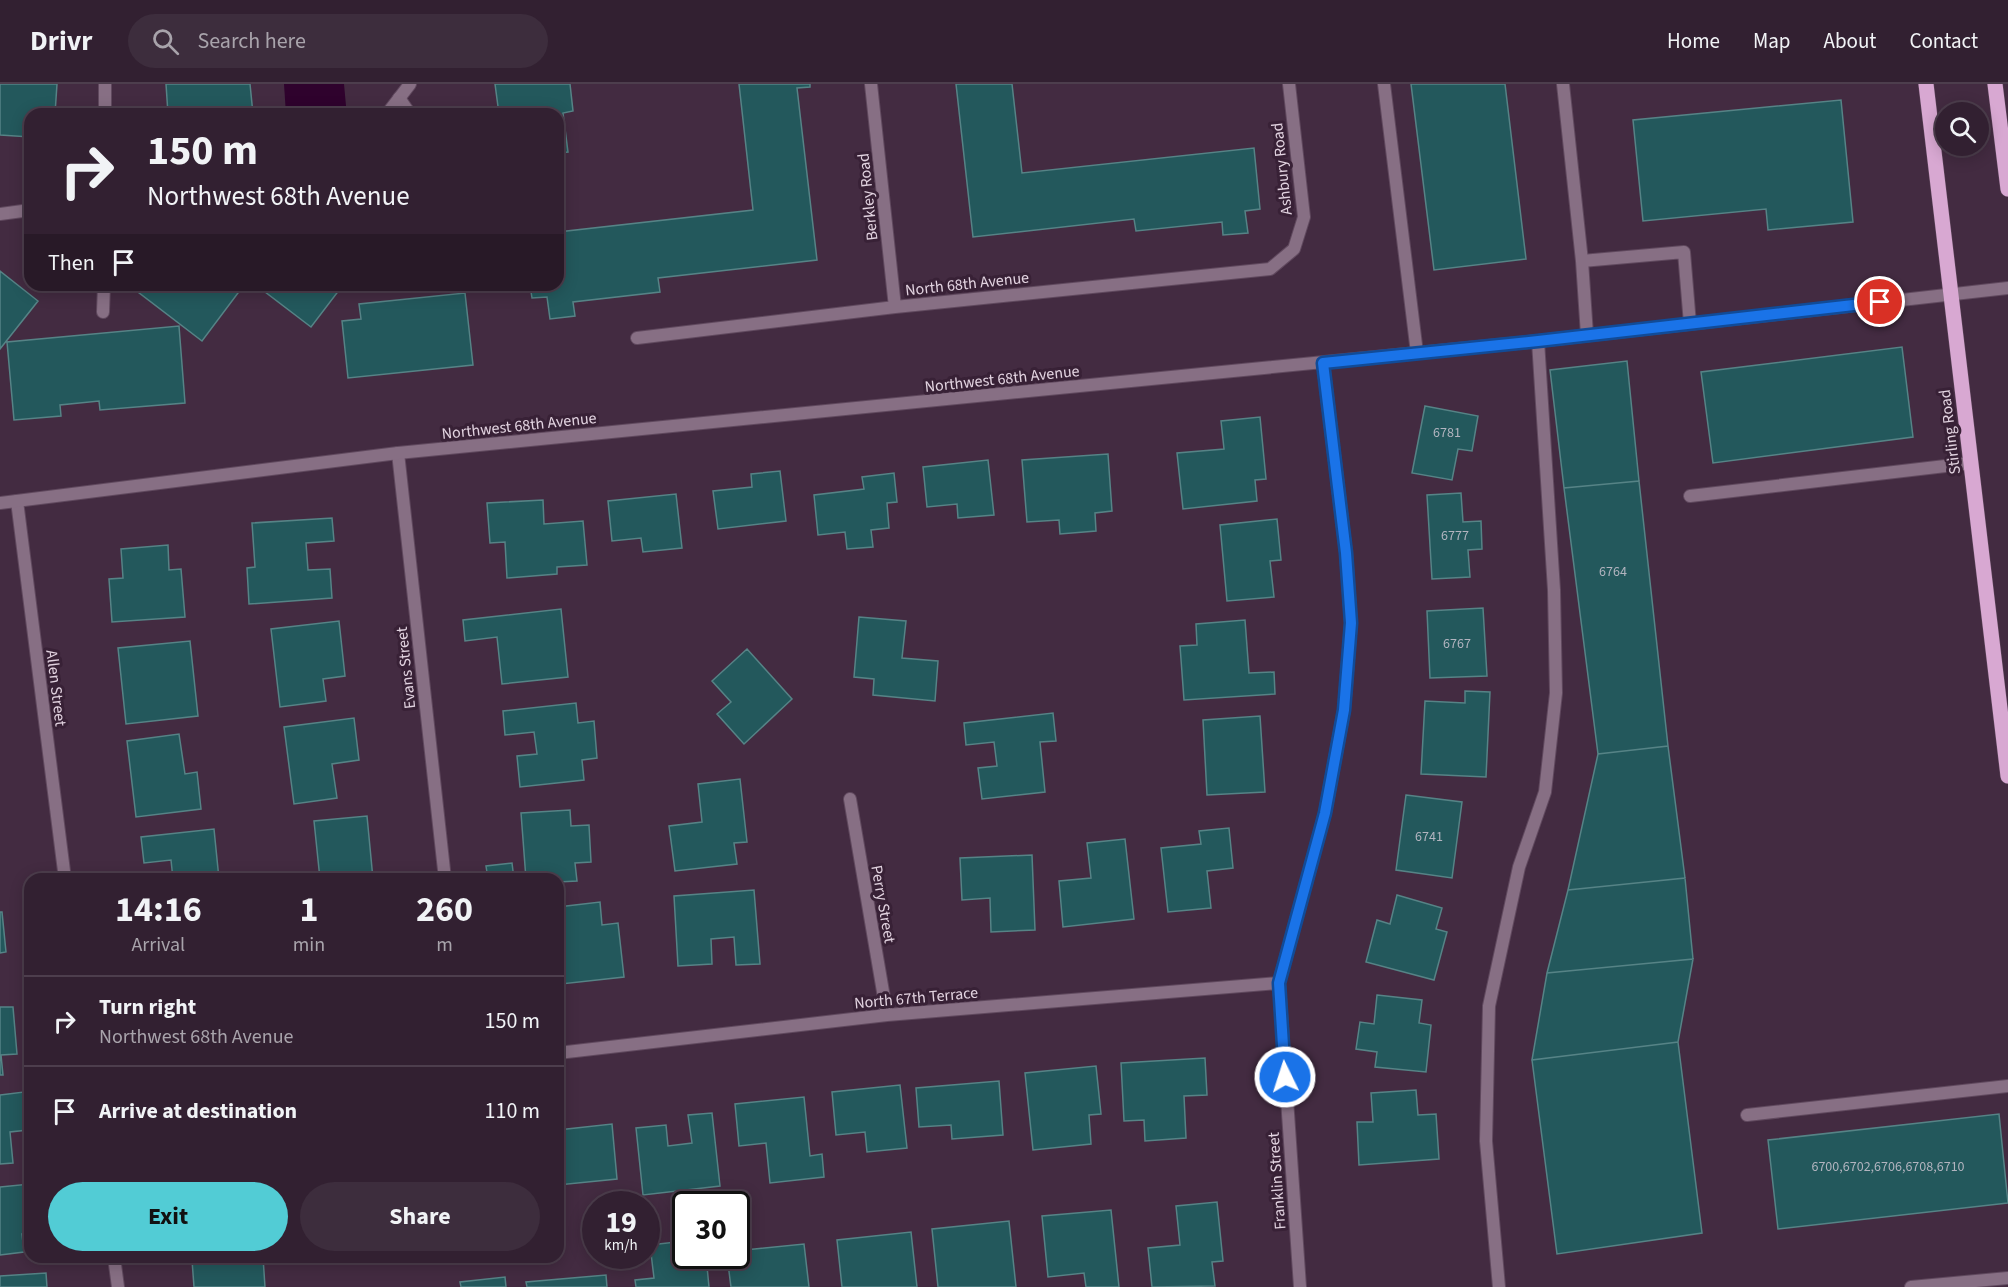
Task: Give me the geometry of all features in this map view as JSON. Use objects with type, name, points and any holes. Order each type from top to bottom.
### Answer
[{"type":"main road","name":"Stirling Road","points":[[1926,84],[2008,776]]},
{"type":"main road","points":[[1995,84],[2008,189]]},
{"type":"street","points":[[105,84],[105,108]]},
{"type":"street","points":[[392,108],[410,84]]},
{"type":"street","name":"Berkley Road","points":[[871,84],[895,307]]},
{"type":"street","name":"Ashbury Road","points":[[1289,84],[1304,217],[1294,249]]},
{"type":"street","points":[[1384,84],[1417,353]]},
{"type":"street","points":[[1563,84],[1582,261],[1587,335]]},
{"type":"street","points":[[399,98],[406,108]]},
{"type":"street","points":[[0,214],[24,211]]},
{"type":"street","name":"North 68th Avenue","points":[[637,338],[895,307],[1270,269],[1294,249]]},
{"type":"street","points":[[1582,261],[1684,252],[1690,324]]},
{"type":"street","name":"Northwest 68th Avenue","points":[[0,503],[398,453],[1538,341],[2008,288]]},
{"type":"street","points":[[103,312],[104,291]]},
{"type":"street","points":[[1499,1287],[1486,1141],[1489,1006],[1519,867],[1545,792],[1556,693],[1554,590],[1538,341]]},
{"type":"street","name":"Franklin Street","points":[[1300,1287],[1279,983],[1325,813],[1344,710],[1351,623],[1346,553],[1323,363]]},
{"type":"street","name":"Evans Street","points":[[398,453],[444,873]]},
{"type":"street","points":[[1690,496],[1971,464]]},
{"type":"street","name":"Allen Street","points":[[17,501],[64,873]]},
{"type":"street","name":"Perry Street","points":[[850,799],[887,1015]]},
{"type":"street","name":"North 67th Terrace","points":[[564,1052],[887,1015],[1279,983]]},
{"type":"street","points":[[1747,1115],[2008,1086]]},
{"type":"street","points":[[115,1263],[118,1287]]},
{"type":"street","points":[[1911,1287],[2008,1278]]},
{"type":"shaded area","points":[[284,84],[344,84],[346,106],[343,108],[286,108]]},
{"type":"building","points":[[0,84],[57,84],[55,108],[24,108],[24,137],[0,135]]},
{"type":"building","points":[[166,84],[250,84],[252,108],[168,108]]},
{"type":"building","points":[[495,84],[570,84],[573,111],[564,113],[564,108],[498,108]]},
{"type":"building","points":[[739,84],[810,84],[810,87],[797,88],[817,260],[658,278],[660,292],[573,302],[575,316],[550,319],[547,297],[532,298],[531,291],[564,291],[564,231],[753,210]]},
{"type":"building","points":[[956,84],[1012,84],[1022,173],[1254,148],[1260,209],[1245,211],[1248,233],[1223,235],[1222,222],[1136,231],[1134,219],[973,237]]},
{"type":"building","points":[[1411,84],[1505,84],[1526,259],[1434,270]]},
{"type":"building","points":[[1841,100],[1853,222],[1768,230],[1766,209],[1643,221],[1633,120]]},
{"type":"building","points":[[564,121],[568,152],[564,152]]},
{"type":"building","points":[[0,271],[38,301],[0,349]]},
{"type":"building","points":[[139,291],[240,291],[202,341]]},
{"type":"building","points":[[264,291],[338,291],[311,327]]},
{"type":"building","points":[[465,293],[473,365],[348,378],[342,321],[361,319],[359,304]]},
{"type":"building","points":[[179,326],[185,403],[100,410],[99,401],[60,405],[61,416],[14,420],[7,342]]},
{"type":"building","points":[[1902,347],[1913,437],[1713,463],[1701,372]]},
{"type":"building","points":[[1627,361],[1639,481],[1564,488],[1550,370]]},
{"type":"building","points":[[1425,406],[1478,416],[1472,451],[1458,449],[1452,480],[1412,473]]},
{"type":"building","points":[[1260,417],[1266,479],[1255,480],[1257,501],[1183,509],[1177,453],[1224,449],[1221,421]]},
{"type":"building","points":[[1108,454],[1112,511],[1095,513],[1096,531],[1060,534],[1059,520],[1027,522],[1022,460]]},
{"type":"building","points":[[988,460],[994,515],[958,518],[957,504],[927,507],[923,467]]},
{"type":"building","points":[[780,471],[786,521],[718,529],[713,491],[752,487],[751,474]]},
{"type":"building","points":[[894,473],[897,502],[887,503],[889,528],[871,530],[873,547],[847,549],[845,532],[818,535],[814,495],[864,489],[862,477]]},
{"type":"building","points":[[1639,481],[1668,746],[1598,754],[1564,488]]},
{"type":"building","points":[[1461,493],[1463,522],[1481,521],[1482,549],[1468,550],[1470,577],[1432,579],[1427,495]]},
{"type":"building","points":[[676,494],[682,548],[643,552],[641,538],[612,541],[608,501]]},
{"type":"building","points":[[543,500],[544,524],[583,521],[587,565],[557,567],[557,574],[507,578],[505,542],[490,543],[487,503]]},
{"type":"building","points":[[332,518],[334,541],[306,543],[308,570],[330,569],[332,598],[249,604],[247,568],[255,567],[252,523]]},
{"type":"building","points":[[1277,519],[1281,560],[1270,561],[1274,597],[1227,601],[1220,525]]},
{"type":"building","points":[[168,545],[169,570],[181,569],[185,617],[112,622],[109,579],[123,578],[121,549]]},
{"type":"building","points":[[1483,608],[1487,676],[1430,678],[1427,611]]},
{"type":"building","points":[[561,609],[568,677],[502,684],[497,637],[465,641],[463,620]]},
{"type":"building","points":[[859,617],[906,621],[902,658],[938,661],[935,701],[873,695],[874,679],[854,677]]},
{"type":"building","points":[[1245,620],[1249,673],[1274,672],[1275,694],[1184,700],[1180,646],[1197,645],[1196,624]]},
{"type":"building","points":[[339,621],[345,676],[323,679],[326,701],[280,707],[271,629]]},
{"type":"building","points":[[190,641],[198,716],[126,724],[118,648]]},
{"type":"building","points":[[747,649],[792,699],[744,744],[717,714],[731,702],[712,681]]},
{"type":"building","points":[[1465,691],[1490,692],[1486,777],[1421,774],[1425,701],[1465,703]]},
{"type":"building","points":[[576,703],[578,723],[594,721],[597,758],[582,760],[584,780],[520,787],[517,756],[537,754],[534,732],[505,735],[503,711]]},
{"type":"building","points":[[1053,713],[1056,741],[1040,742],[1045,792],[982,799],[978,768],[997,766],[994,742],[966,745],[964,723]]},
{"type":"building","points":[[1260,716],[1265,792],[1207,795],[1203,720]]},
{"type":"building","points":[[354,718],[359,760],[332,764],[337,798],[294,804],[284,727]]},
{"type":"building","points":[[179,734],[185,774],[197,772],[201,809],[136,817],[127,741]]},
{"type":"building","points":[[1668,746],[1685,878],[1568,890],[1598,754]]},
{"type":"building","points":[[740,779],[747,842],[734,843],[737,864],[675,871],[669,826],[702,822],[698,784]]},
{"type":"building","points":[[1406,795],[1462,802],[1452,878],[1396,870]]},
{"type":"building","points":[[570,810],[571,826],[589,825],[591,862],[575,863],[577,881],[564,882],[564,873],[526,873],[521,813]]},
{"type":"building","points":[[367,816],[372,873],[319,873],[314,821]]},
{"type":"building","points":[[1229,828],[1233,868],[1207,871],[1211,908],[1168,912],[1161,848],[1201,844],[1199,831]]},
{"type":"building","points":[[214,829],[218,873],[172,873],[171,860],[144,863],[141,837]]},
{"type":"building","points":[[1125,839],[1134,919],[1063,927],[1059,881],[1091,878],[1087,843]]},
{"type":"building","points":[[1032,855],[1035,930],[991,932],[990,898],[962,900],[960,858]]},
{"type":"building","points":[[512,863],[513,873],[487,873],[486,866]]},
{"type":"building","points":[[1685,878],[1693,959],[1547,973],[1568,890]]},
{"type":"building","points":[[754,890],[760,964],[736,965],[734,937],[711,939],[712,964],[678,966],[674,896]]},
{"type":"building","points":[[1397,895],[1442,908],[1436,929],[1447,932],[1434,980],[1366,962],[1377,920],[1390,924]]},
{"type":"building","points":[[600,902],[602,925],[618,923],[624,977],[564,984],[564,906]]},
{"type":"building","points":[[0,912],[2,912],[6,952],[0,953]]},
{"type":"building","points":[[1693,959],[1678,1042],[1532,1060],[1547,973]]},
{"type":"building","points":[[1377,995],[1422,1000],[1419,1023],[1431,1025],[1426,1072],[1375,1067],[1377,1052],[1356,1049],[1360,1022],[1374,1024]]},
{"type":"building","points":[[0,1007],[13,1007],[17,1054],[1,1055],[3,1075],[0,1075]]},
{"type":"building","points":[[1678,1042],[1702,1233],[1557,1254],[1532,1060]]},
{"type":"building","points":[[1205,1058],[1207,1095],[1184,1096],[1186,1138],[1145,1141],[1144,1120],[1124,1121],[1121,1063]]},
{"type":"building","points":[[1096,1066],[1101,1114],[1089,1115],[1091,1144],[1033,1150],[1025,1073]]},
{"type":"building","points":[[999,1081],[1003,1135],[952,1139],[951,1125],[919,1127],[916,1088]]},
{"type":"building","points":[[900,1085],[907,1148],[867,1152],[865,1132],[836,1135],[832,1092]]},
{"type":"building","points":[[1416,1090],[1418,1115],[1436,1114],[1439,1159],[1359,1165],[1357,1122],[1373,1122],[1371,1093]]},
{"type":"building","points":[[24,1092],[24,1130],[10,1132],[13,1163],[0,1164],[0,1095]]},
{"type":"building","points":[[804,1097],[810,1156],[822,1154],[824,1177],[770,1183],[766,1143],[739,1146],[735,1104]]},
{"type":"building","points":[[712,1113],[720,1186],[660,1193],[660,1191],[643,1191],[636,1128],[666,1125],[668,1146],[692,1143],[688,1115]]},
{"type":"building","points":[[1999,1114],[2008,1203],[1778,1229],[1768,1140]]},
{"type":"building","points":[[612,1124],[617,1179],[564,1184],[564,1129]]},
{"type":"building","points":[[24,1185],[24,1234],[22,1234],[24,1252],[0,1255],[0,1187]]},
{"type":"building","points":[[1217,1202],[1223,1261],[1212,1262],[1215,1286],[1152,1287],[1148,1248],[1180,1245],[1176,1206]]},
{"type":"building","points":[[1111,1210],[1119,1287],[1086,1287],[1084,1273],[1048,1277],[1042,1216]]},
{"type":"building","points":[[1009,1221],[1016,1287],[938,1287],[932,1229]]},
{"type":"building","points":[[911,1232],[917,1287],[842,1287],[837,1240]]},
{"type":"building","points":[[672,1242],[672,1269],[707,1269],[709,1287],[636,1287],[635,1280],[654,1278],[653,1269],[660,1269],[660,1244]]},
{"type":"building","points":[[804,1244],[809,1287],[731,1287],[729,1269],[750,1269],[750,1250]]},
{"type":"building","points":[[192,1263],[263,1263],[265,1287],[194,1287]]},
{"type":"building","points":[[46,1273],[47,1287],[0,1287],[0,1276]]},
{"type":"building","points":[[606,1275],[607,1287],[527,1287],[526,1282]]},
{"type":"building","points":[[505,1277],[506,1287],[461,1287],[460,1282]]},
{"type":"route","points":[[1285,1077],[1279,983],[1325,813],[1344,710],[1351,623],[1346,553],[1323,363],[1880,302]]}]
